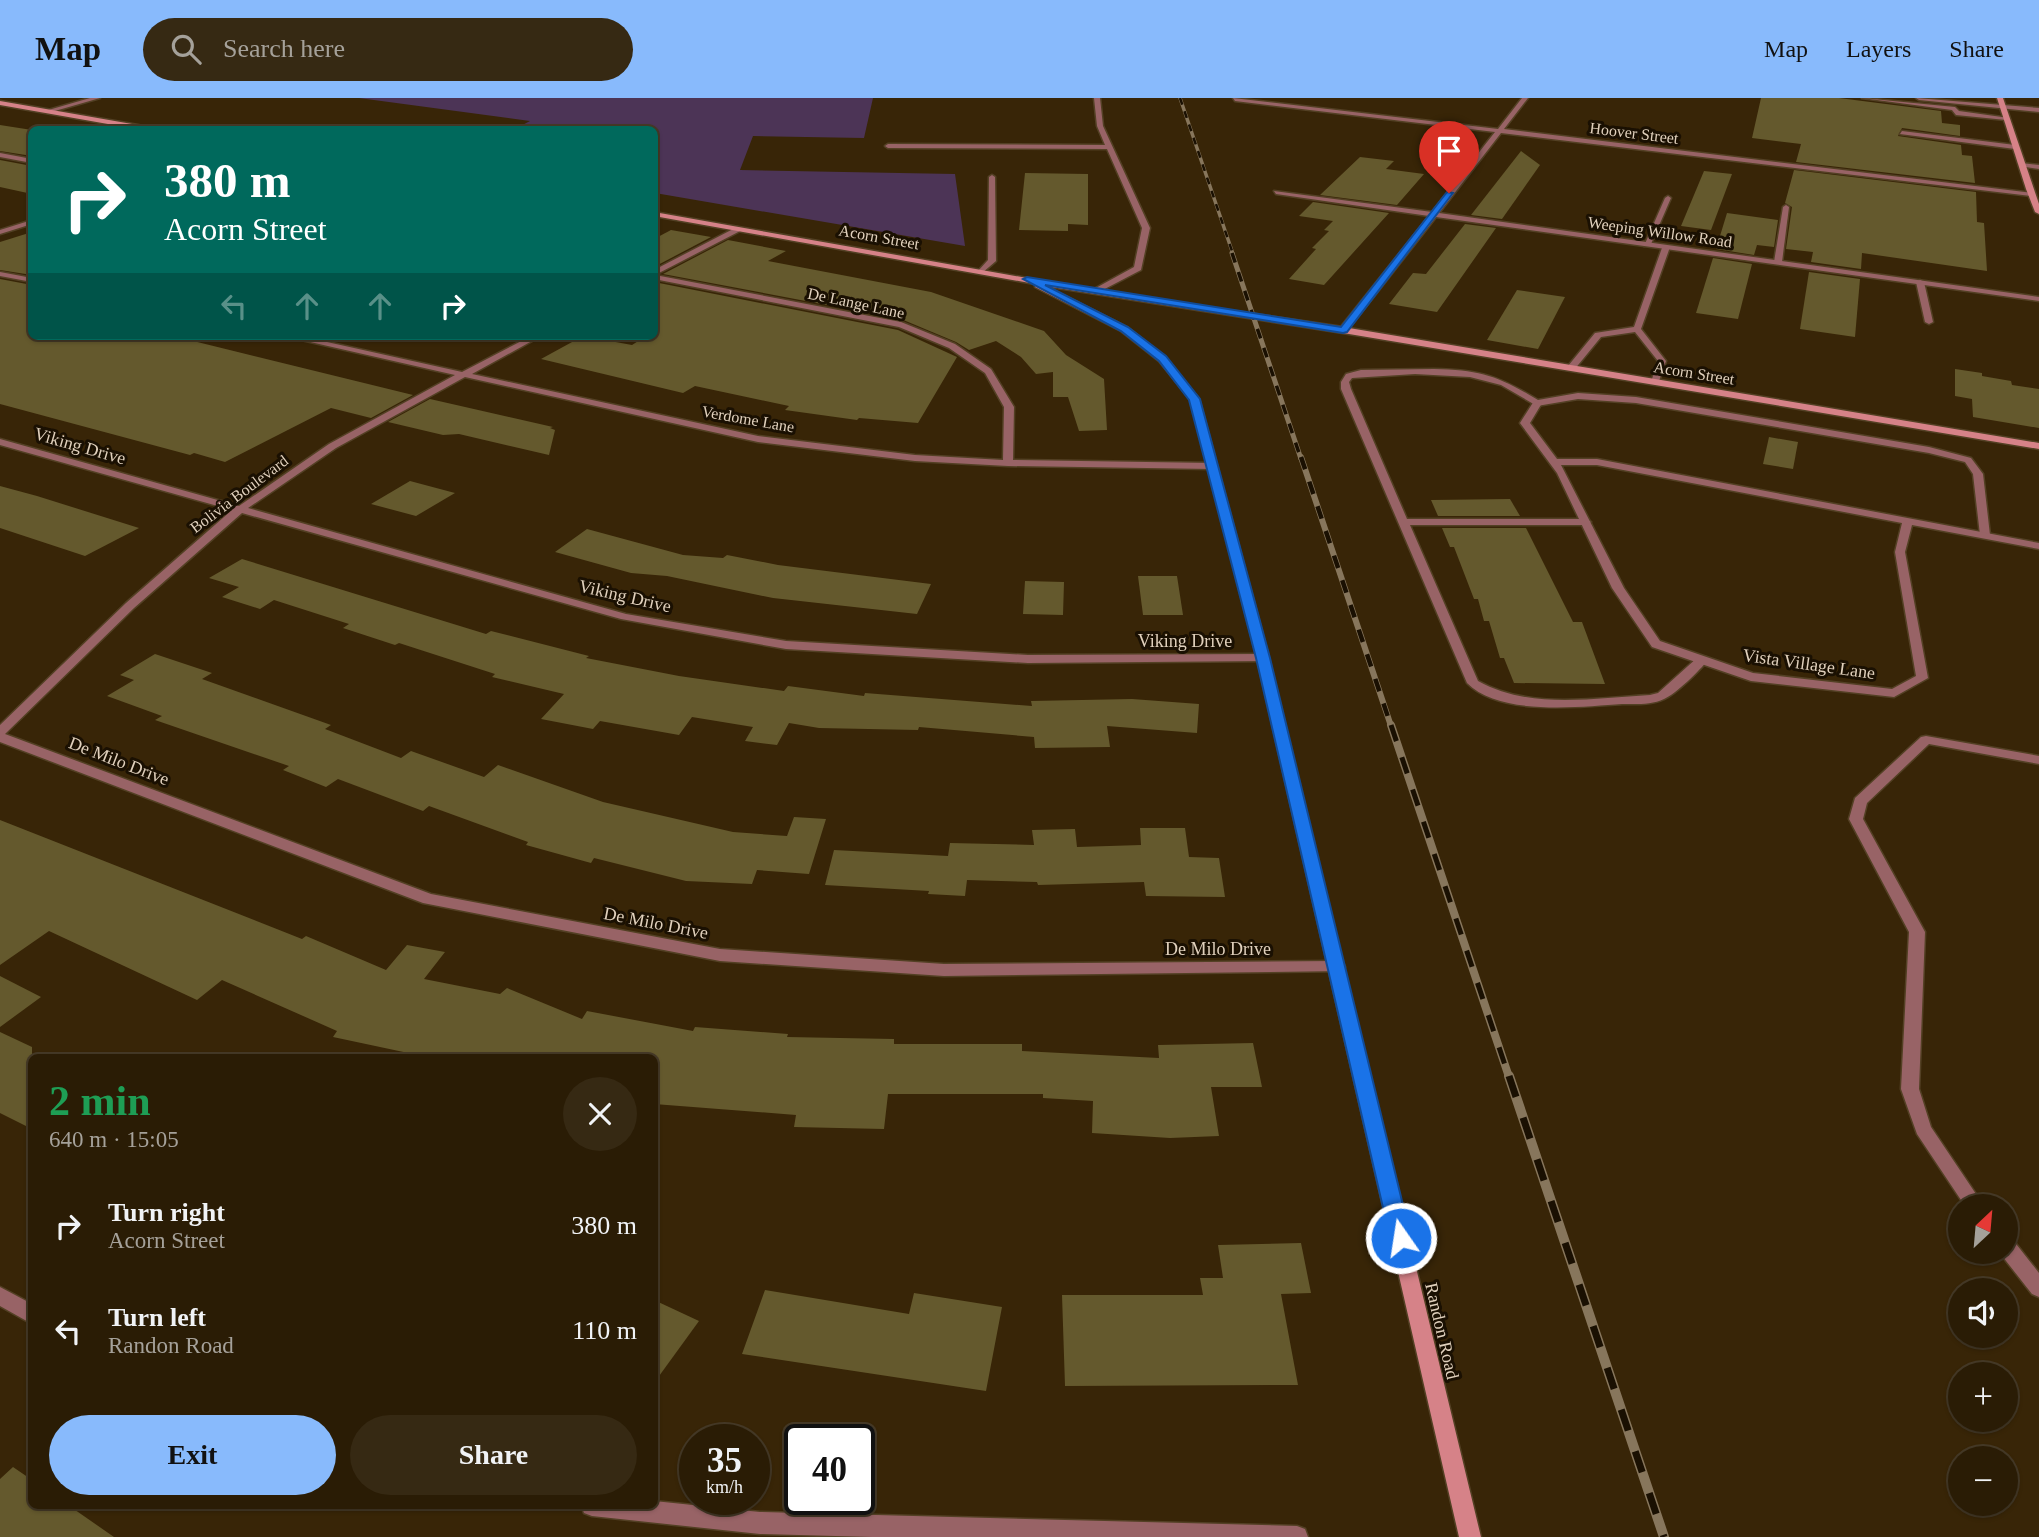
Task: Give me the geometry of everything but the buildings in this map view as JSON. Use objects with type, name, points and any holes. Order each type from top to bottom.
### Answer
[{"type":"street","points":[[48,111],[97,98]]},
{"type":"street","points":[[1097,98],[1100,126],[1146,228],[1138,268],[1097,290]]},
{"type":"street","points":[[1343,330],[1525,98]]},
{"type":"street","points":[[1865,98],[2006,118]]},
{"type":"street","points":[[1919,98],[2039,110]]},
{"type":"street","points":[[2000,98],[2039,212]]},
{"type":"street","name":"Hoover Street","points":[[1235,99],[1499,131],[2039,190]]},
{"type":"street","points":[[0,103],[132,126]]},
{"type":"street","points":[[1902,133],[2015,147]]},
{"type":"street","points":[[888,146],[1109,147]]},
{"type":"street","points":[[0,155],[28,160]]},
{"type":"street","points":[[2021,165],[2039,167]]},
{"type":"street","points":[[982,271],[992,261],[992,177]]},
{"type":"street","name":"Weeping Willow Road","points":[[1276,192],[2039,299]]},
{"type":"street","points":[[1647,244],[1668,198]]},
{"type":"street","points":[[1778,262],[1786,206]]},
{"type":"street","name":"Acorn Street","points":[[658,215],[1027,279],[2039,446]]},
{"type":"street","points":[[0,232],[28,223]]},
{"type":"street","points":[[658,273],[740,229]]},
{"type":"street","points":[[1637,329],[1666,247]]},
{"type":"street","points":[[0,274],[28,279]]},
{"type":"street","name":"De Lange Lane","points":[[658,276],[901,325],[952,346],[988,371],[1009,407],[1008,463]]},
{"type":"street","name":"Randon Road","points":[[1027,279],[1124,329],[1162,359],[1194,399],[1263,658],[1470,1537]]},
{"type":"street","points":[[1920,282],[1929,322]]},
{"type":"street","points":[[1571,368],[1598,335],[1637,329]]},
{"type":"street","points":[[1637,329],[1662,361],[1655,382]]},
{"type":"street","name":"Verdome Lane","points":[[306,340],[758,439],[915,458],[1008,463],[1212,466]]},
{"type":"street","name":"Bolivia Boulevard","points":[[0,734],[155,583],[268,489],[324,452],[530,340]]},
{"type":"street","points":[[1702,660],[1662,696],[1650,699],[1529,703],[1485,692],[1473,683],[1346,389],[1345,382],[1349,376],[1361,373],[1439,373],[1485,377],[1505,383],[1537,403],[1578,396],[1636,400],[1929,450],[1968,460],[1978,474],[1985,536]]},
{"type":"street","name":"Vista Village Lane","points":[[1537,403],[1525,423],[1554,462],[1618,588],[1656,644],[1751,677],[1894,693],[1922,678],[1900,552],[1908,521]]},
{"type":"street","name":"Viking Drive","points":[[0,442],[625,617],[786,645],[1028,659],[1263,658]]},
{"type":"street","points":[[1554,462],[1597,462],[2039,546]]},
{"type":"street","points":[[1403,522],[1586,522]]},
{"type":"street","name":"De Milo Drive","points":[[0,734],[428,899],[720,955],[944,970],[1337,967]]},
{"type":"street","points":[[1967,1194],[1923,1129],[1910,1089],[1916,932],[1856,819],[1860,802],[1926,740],[2039,760]]},
{"type":"street","points":[[2018,1262],[2039,1289]]},
{"type":"street","points":[[0,1296],[28,1313]]},
{"type":"street","points":[[629,1509],[760,1523],[1297,1537]]},
{"type":"shaded area","points":[[359,98],[873,98],[864,138],[753,136],[740,170],[955,174],[965,246],[658,194],[658,126],[521,126],[530,121]]},
{"type":"railway","points":[[1180,98],[1233,254]]},
{"type":"railway","points":[[1232,253],[1301,459]]},
{"type":"railway","points":[[1301,457],[1391,726]]},
{"type":"railway","points":[[1391,725],[1509,1077]]},
{"type":"railway","points":[[1509,1076],[1664,1537]]},
{"type":"route","points":[[1401,1238],[1263,658],[1194,399],[1162,359],[1124,329],[1027,279],[1097,290],[1117,296],[1343,330],[1449,193]]}]
